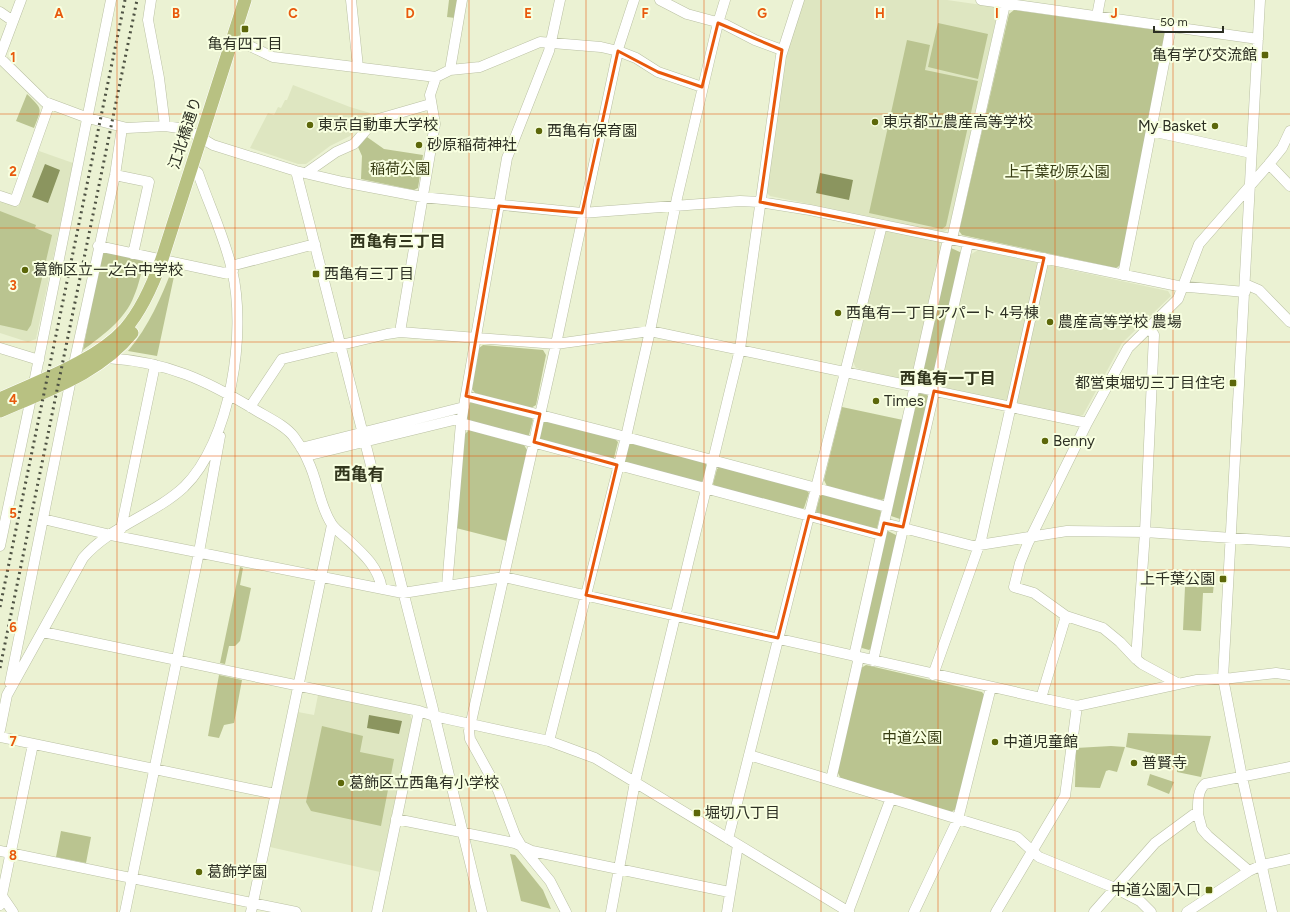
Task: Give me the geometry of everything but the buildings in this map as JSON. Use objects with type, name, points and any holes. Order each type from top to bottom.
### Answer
[{"type":"main road","name":"江北橋通り","points":[[0,411],[71,379],[107,358],[126,341],[145,313],[200,137],[246,0]]},
{"type":"main road","name":"江北橋通り","points":[[0,399],[99,352],[125,329],[134,317],[155,277]]},
{"type":"street","points":[[21,0],[0,57],[49,105],[122,128],[165,126],[186,128],[213,145],[301,172],[422,197],[499,206],[582,213],[740,201],[760,202],[882,225],[1183,287],[1245,288],[1259,290],[1290,322]]},
{"type":"street","points":[[34,383],[111,0]]},
{"type":"street","points":[[151,0],[148,20],[159,78],[165,126]]},
{"type":"street","points":[[351,0],[358,67]]},
{"type":"street","points":[[450,70],[462,0]]},
{"type":"street","points":[[447,586],[462,420],[507,158],[552,44],[560,0]]},
{"type":"street","points":[[566,912],[550,880],[522,847],[515,835],[498,790],[470,739],[471,724],[556,344],[582,213],[618,51],[634,0]]},
{"type":"street","points":[[660,0],[687,14],[718,23],[782,50]]},
{"type":"street","points":[[549,741],[617,465],[626,437],[702,87],[725,0]]},
{"type":"street","points":[[611,912],[635,782],[740,349],[782,50],[799,0]]},
{"type":"street","points":[[981,0],[1006,2],[1258,40]]},
{"type":"street","points":[[1097,16],[1100,0]]},
{"type":"street","points":[[1260,0],[1223,678],[1242,777],[1272,912]]},
{"type":"street","points":[[831,780],[887,507],[1006,2]]},
{"type":"street","points":[[0,12],[13,22]]},
{"type":"street","points":[[1123,275],[1171,27]]},
{"type":"street","points":[[233,38],[273,57],[436,77],[450,70],[480,67],[540,42],[601,47],[618,51],[636,58],[658,72],[702,87]]},
{"type":"street","points":[[400,332],[435,124],[430,106],[430,95],[436,77]]},
{"type":"street","points":[[0,196],[14,201],[49,105]]},
{"type":"street","points":[[301,172],[336,152],[354,144],[375,120],[430,106]]},
{"type":"street","points":[[74,364],[114,174],[122,128]]},
{"type":"street","points":[[1151,131],[1251,153]]},
{"type":"street","points":[[1179,684],[1142,664],[1120,642],[1103,628],[1066,616],[1034,593],[1014,587],[1020,563],[1032,537],[1087,423],[1128,348],[1178,299],[1199,244],[1282,148],[1290,131]]},
{"type":"street","points":[[1269,164],[1290,186]]},
{"type":"street","points":[[125,912],[199,552],[229,394],[239,323],[232,268],[198,173],[191,167]]},
{"type":"street","points":[[301,172],[315,244],[482,912]]},
{"type":"street","points":[[114,174],[149,182],[133,254]]},
{"type":"street","points":[[728,839],[882,225]]},
{"type":"street","points":[[873,661],[968,243]]},
{"type":"street","points":[[98,246],[224,273],[232,268],[315,244]]},
{"type":"street","points":[[933,675],[978,546],[1044,258]]},
{"type":"street","points":[[1136,659],[1145,532],[1154,335],[1149,328]]},
{"type":"street","points":[[250,407],[282,359],[400,332],[556,344],[650,331],[1087,423]]},
{"type":"street","points":[[0,348],[38,360]]},
{"type":"street","points":[[107,358],[154,365],[182,373],[229,394],[277,423],[293,436],[303,452],[332,525],[367,558],[380,577],[382,589]]},
{"type":"street","points":[[121,528],[154,365]]},
{"type":"street","points":[[8,695],[71,379]]},
{"type":"street","points":[[466,396],[540,414],[887,507]]},
{"type":"street","points":[[0,546],[31,398]]},
{"type":"street","points":[[303,452],[464,407]]},
{"type":"street","points":[[0,730],[2,706],[83,558],[111,534],[171,497],[191,479],[206,455],[223,420]]},
{"type":"street","points":[[364,436],[462,420],[617,465],[881,535]]},
{"type":"street","points":[[43,518],[111,534],[403,593],[504,577],[778,638],[933,675],[1077,706],[1179,684],[1276,673],[1290,675]]},
{"type":"street","points":[[884,523],[973,546],[1068,531],[1145,532],[1290,542]]},
{"type":"street","points":[[252,908],[297,685],[332,525]]},
{"type":"street","points":[[1041,698],[1066,616]]},
{"type":"street","points":[[43,632],[419,711],[434,716],[549,741],[590,756],[848,912],[891,798]]},
{"type":"street","points":[[914,912],[958,819],[991,687]]},
{"type":"street","points":[[996,912],[1065,796],[1077,706]]},
{"type":"street","points":[[377,912],[419,711]]},
{"type":"street","points":[[0,737],[275,794]]},
{"type":"street","points":[[14,912],[1,898],[33,744]]},
{"type":"street","points":[[749,755],[1017,837],[1039,857],[1115,888],[1140,901],[1151,912]]},
{"type":"street","points":[[1249,871],[1208,836],[1202,829],[1198,814],[1201,787],[1205,784],[1290,767]]},
{"type":"street","points":[[1094,912],[1155,843],[1193,815],[1198,814]]},
{"type":"street","points":[[396,819],[729,892]]},
{"type":"street","points":[[727,912],[729,892],[738,845]]},
{"type":"street","points":[[0,851],[132,878],[252,908],[296,912]]},
{"type":"street","points":[[1187,912],[1249,871],[1262,865],[1290,859]]},
{"type":"highlighted area","points":[[718,23],[724,24],[782,50],[760,202],[1044,258],[1010,407],[934,391],[903,527],[884,523],[881,535],[809,516],[778,638],[586,595],[617,465],[534,442],[540,414],[466,396],[499,206],[582,213],[618,51],[658,72],[702,87]]},
{"type":"shaded area","name":"東京都立農産高等学校","points":[[804,0],[947,0],[996,7],[998,11],[949,228],[944,232],[940,244],[942,248],[912,378],[907,381],[856,368],[853,362],[887,220],[770,196],[767,193],[787,51]]},
{"type":"shaded area","name":"東京自動車大学校","points":[[293,85],[370,113],[350,136],[330,146],[306,164],[298,164],[250,148],[268,113],[274,115],[278,107],[281,108],[285,100],[287,100]]},
{"type":"shaded area","name":"葛飾区立一之台中学校","points":[[39,151],[73,163],[36,339],[28,342],[0,333],[0,201],[18,207]]},
{"type":"shaded area","points":[[45,164],[60,170],[48,203],[32,197]]},
{"type":"shaded area","points":[[820,173],[853,180],[849,200],[816,193]]},
{"type":"shaded area","name":"農産高等学校 農場","points":[[978,250],[1168,291],[1171,296],[1122,343],[1083,415],[1078,417],[947,388],[941,382],[970,255]]},
{"type":"shaded area","name":"葛飾区立西亀有小学校","points":[[318,695],[410,715],[412,719],[380,872],[270,847],[298,712],[314,715]]},
{"type":"shaded area","points":[[369,715],[402,721],[399,734],[367,728]]},
{"type":"green space","points":[[449,0],[458,0],[455,18],[447,17]]},
{"type":"green space","name":"上千葉砂原公園","points":[[1014,10],[1163,31],[1165,35],[1122,264],[1116,268],[962,235],[959,231],[1009,14]]},
{"type":"green space","points":[[938,23],[988,34],[978,79],[928,67]]},
{"type":"green space","points":[[907,40],[930,45],[925,70],[978,81],[946,226],[942,229],[869,213]]},
{"type":"green space","points":[[27,94],[40,109],[34,128],[16,121]]},
{"type":"green space","name":"稲荷公園","points":[[367,137],[384,149],[423,155],[418,188],[414,190],[361,179],[362,156],[358,147]]},
{"type":"green space","points":[[0,211],[36,225],[35,228],[52,235],[31,325],[27,331],[0,325]]},
{"type":"green space","points":[[951,248],[962,253],[936,372],[922,369]]},
{"type":"green space","points":[[102,251],[145,260],[136,292],[125,313],[112,327],[83,350]]},
{"type":"green space","points":[[173,267],[176,267],[157,356],[128,351],[142,332],[154,311]]},
{"type":"green space","points":[[483,345],[543,350],[546,355],[536,405],[531,408],[475,393],[472,389],[479,348]]},
{"type":"green space","points":[[918,393],[927,395],[930,398],[900,519],[888,515]]},
{"type":"green space","points":[[474,402],[530,416],[533,420],[529,435],[524,437],[470,422],[466,419],[469,403]]},
{"type":"green space","points":[[842,407],[903,420],[886,497],[882,500],[827,486],[824,480]]},
{"type":"green space","points":[[546,420],[615,439],[618,442],[614,458],[609,460],[542,442],[538,437],[542,423]]},
{"type":"green space","points":[[469,430],[524,445],[527,450],[507,541],[456,528],[465,434]]},
{"type":"green space","points":[[631,442],[705,462],[707,466],[703,481],[697,483],[625,464],[623,460],[627,444]]},
{"type":"green space","points":[[720,467],[806,490],[809,493],[804,508],[799,510],[715,487],[713,484],[717,469]]},
{"type":"green space","points":[[825,494],[879,509],[881,512],[877,528],[873,530],[818,515],[816,511],[820,496]]},
{"type":"green space","points":[[888,531],[898,536],[872,648],[869,650],[862,648],[860,645],[885,533]]},
{"type":"green space","points":[[240,567],[243,568],[240,585],[251,588],[240,641],[235,646],[229,646],[225,664],[220,663]]},
{"type":"green space","points":[[1204,571],[1215,572],[1213,593],[1203,593],[1201,631],[1183,630],[1185,587],[1203,587]]},
{"type":"green space","name":"中道公園","points":[[866,665],[982,692],[985,696],[956,809],[951,812],[841,779],[837,771],[861,668]]},
{"type":"green space","points":[[219,675],[242,680],[234,723],[224,725],[219,738],[208,736]]},
{"type":"green space","points":[[322,726],[363,736],[360,752],[394,759],[381,826],[311,811],[306,802]]},
{"type":"green space","points":[[1128,733],[1211,736],[1201,777],[1177,772],[1177,768],[1155,762],[1156,754],[1126,747]]},
{"type":"green space","points":[[1111,746],[1125,747],[1117,772],[1109,770],[1106,771],[1100,788],[1075,787],[1076,748]]},
{"type":"green space","points":[[1150,774],[1174,782],[1169,794],[1147,785]]},
{"type":"green space","points":[[61,831],[91,837],[86,863],[56,857]]},
{"type":"green space","points":[[510,854],[515,855],[543,890],[551,909],[521,901]]},
{"type":"railway","points":[[0,607],[125,0]]},
{"type":"railway","points":[[0,668],[137,0]]},
{"type":"place","name":"亀有四丁目","points":[[245,29]]},
{"type":"place","name":"亀有学び交流館","points":[[1265,55]]},
{"type":"place","name":"東京都立農産高等学校","points":[[875,122]]},
{"type":"place","name":"東京自動車大学校","points":[[310,125]]},
{"type":"place","name":"My Basket","points":[[1215,126]]},
{"type":"place","name":"西亀有保育園","points":[[539,131]]},
{"type":"place","name":"砂原稲荷神社","points":[[419,145]]},
{"type":"place","name":"葛飾区立一之台中学校","points":[[25,270]]},
{"type":"place","name":"西亀有三丁目","points":[[316,274]]},
{"type":"place","name":"西亀有一丁目アパート 4号棟","points":[[838,313]]},
{"type":"place","name":"農産高等学校 農場","points":[[1050,322]]},
{"type":"place","name":"都営東堀切三丁目住宅","points":[[1233,383]]},
{"type":"place","name":"Times","points":[[876,401]]},
{"type":"place","name":"Benny","points":[[1045,441]]},
{"type":"place","name":"上千葉公園","points":[[1223,579]]},
{"type":"place","name":"中道児童館","points":[[995,742]]},
{"type":"place","name":"普賢寺","points":[[1134,763]]},
{"type":"place","name":"葛飾区立西亀有小学校","points":[[341,783]]},
{"type":"place","name":"堀切八丁目","points":[[697,813]]},
{"type":"place","name":"葛飾学園","points":[[199,872]]},
{"type":"place","name":"中道公園入口","points":[[1209,890]]},
{"type":"district","name":"西亀有三丁目","points":[[398,241]]},
{"type":"district","name":"西亀有一丁目","points":[[948,378]]},
{"type":"district","name":"西亀有","points":[[359,474]]}]
